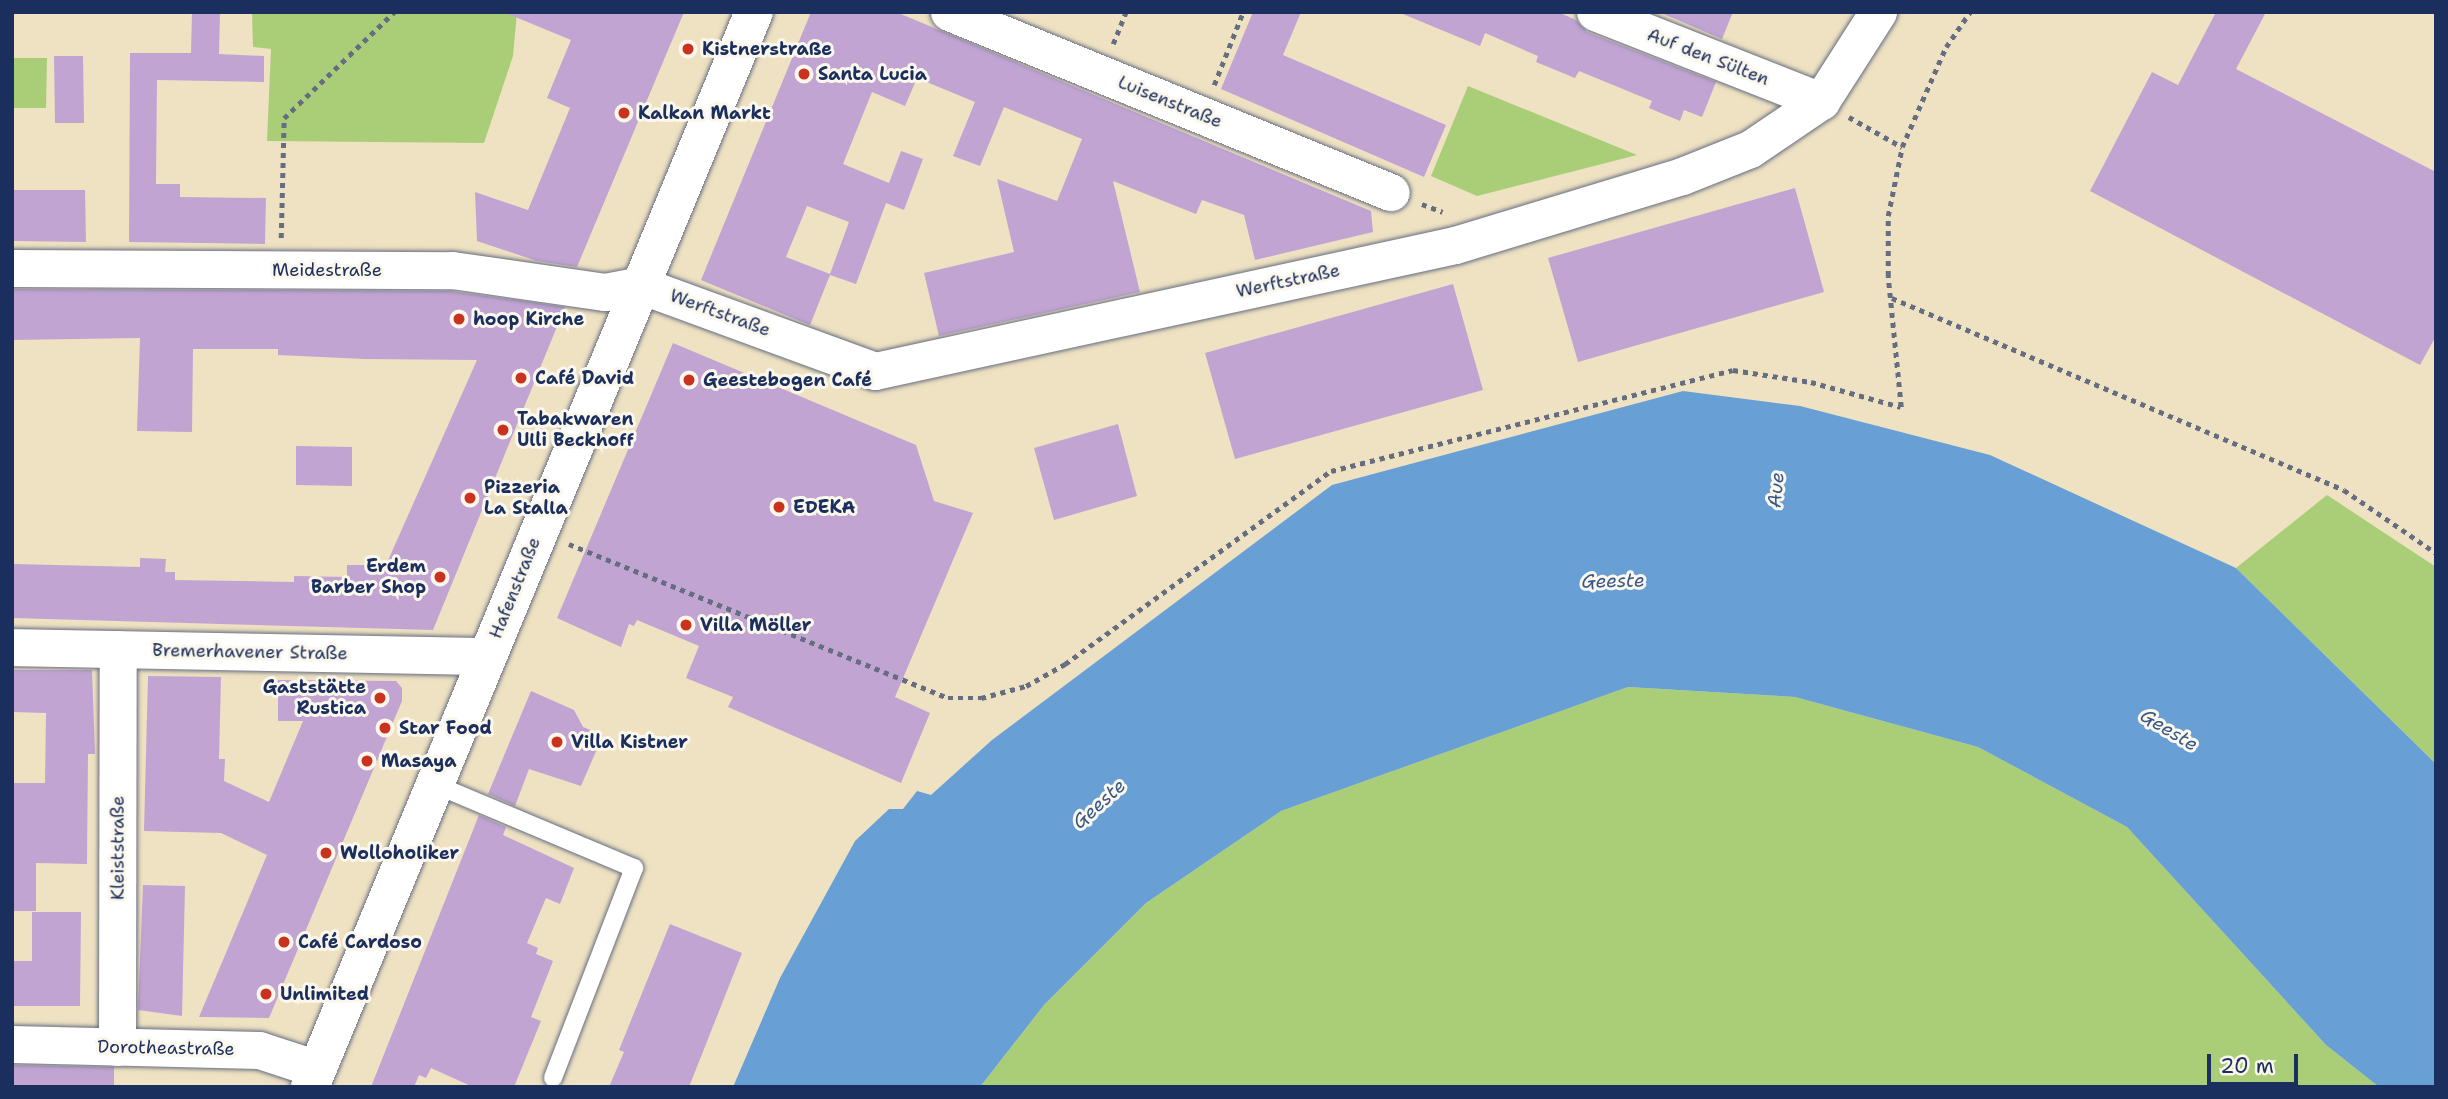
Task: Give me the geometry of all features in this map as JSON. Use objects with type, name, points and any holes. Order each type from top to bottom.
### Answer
[{"type":"main road","name":"Hafenstraße","points":[[314,1078],[754,12]]},
{"type":"street","name":"Luisenstraße","points":[[949,12],[1009,24],[1202,115],[1391,192]]},
{"type":"street","name":"Auf den Sülten","points":[[1595,12],[1821,101]]},
{"type":"street","name":"Werftstraße","points":[[640,285],[875,371],[1455,245],[1693,171],[1749,149],[1821,101],[1878,12]]},
{"type":"street","name":"Meidestraße","points":[[12,268],[452,270],[605,292],[640,285]]},
{"type":"street","name":"Bremerhavener Straße","points":[[12,647],[487,656]]},
{"type":"street","name":"Kleiststraße","points":[[117,1047],[118,649]]},
{"type":"street","name":"Dorotheastraße","points":[[12,1044],[259,1050],[314,1078]]},
{"type":"lane","points":[[434,784],[634,867],[553,1078]]},
{"type":"path","points":[[281,271],[284,118],[394,12]]},
{"type":"path","points":[[1202,115],[1243,12]]},
{"type":"path","points":[[538,531],[948,698],[981,698],[1026,686],[1065,664],[1331,471],[1733,370],[1811,382],[1901,407],[1888,216],[1902,147],[1946,47],[1969,12]]},
{"type":"path","points":[[1821,101],[1902,147]]},
{"type":"path","points":[[1892,298],[2344,490],[2436,553]]},
{"type":"green space","points":[[252,12],[517,12],[513,56],[484,143],[267,141],[271,49],[253,47]]},
{"type":"green space","points":[[12,58],[47,58],[46,108],[12,108]]},
{"type":"green space","points":[[1468,86],[1637,155],[1477,196],[1431,176]]},
{"type":"green space","points":[[2327,495],[2436,567],[2436,764],[2236,568]]},
{"type":"green space","points":[[1628,687],[1795,697],[1978,747],[2127,827],[2326,1045],[2379,1087],[980,1087],[1044,1005],[1146,903],[1281,811]]},
{"type":"water","points":[[1683,391],[1800,406],[1990,455],[2236,568],[2436,764],[2436,1087],[2379,1087],[2326,1045],[2127,827],[1978,747],[1795,697],[1628,687],[1281,811],[1146,903],[1044,1005],[980,1087],[733,1087],[780,978],[855,841],[889,809],[903,809],[917,791],[931,795],[992,740],[1332,485]]},
{"type":"building","points":[[192,12],[220,12],[219,54],[264,56],[264,82],[157,80],[156,184],[180,184],[180,197],[266,198],[265,244],[129,242],[130,53],[191,53]]},
{"type":"building","points":[[503,12],[684,12],[577,267],[537,261],[477,241],[475,192],[528,210],[570,108],[547,98],[571,40]]},
{"type":"building","points":[[811,12],[896,12],[1371,211],[1373,232],[1255,260],[1244,215],[1202,200],[1196,214],[1113,181],[1140,292],[939,336],[924,273],[1014,252],[997,179],[1057,201],[1082,139],[1004,107],[980,166],[953,156],[975,102],[917,78],[905,106],[872,92],[843,164],[889,183],[901,151],[923,159],[904,210],[886,203],[856,284],[830,275],[810,325],[701,280]],"holes":[[[807,206],[849,222],[830,274],[786,257]]]},
{"type":"building","points":[[1253,12],[1301,12],[1283,55],[1446,125],[1424,177],[1221,89]]},
{"type":"building","points":[[1398,12],[1558,12],[1576,20],[1587,32],[1716,82],[1702,117],[1684,110],[1680,121],[1649,108],[1652,101],[1579,71],[1575,78],[1536,62],[1538,56],[1485,33],[1480,46]]},
{"type":"building","points":[[1659,12],[1733,12],[1722,39]]},
{"type":"building","points":[[2216,12],[2266,12],[2236,69],[2436,172],[2436,336],[2420,365],[2090,191],[2152,72],[2178,85]]},
{"type":"building","points":[[54,56],[83,56],[84,123],[55,123]]},
{"type":"building","points":[[1795,188],[1824,292],[1578,362],[1548,258]]},
{"type":"building","points":[[12,190],[85,190],[86,242],[12,241]]},
{"type":"building","points":[[1453,284],[1483,390],[1235,459],[1205,353]]},
{"type":"building","points":[[12,289],[450,291],[565,307],[433,630],[12,618],[13,564],[140,567],[140,558],[166,559],[165,572],[175,572],[175,580],[294,582],[294,576],[347,577],[347,565],[386,565],[477,360],[364,359],[278,355],[278,349],[193,349],[192,432],[137,431],[140,338],[12,340]]},
{"type":"building","name":"EDEKA","points":[[673,343],[916,445],[934,501],[973,513],[895,697],[930,713],[901,783],[728,707],[733,697],[686,678],[699,646],[637,620],[634,626],[629,624],[621,647],[557,618]]},
{"type":"building","points":[[1118,424],[1137,496],[1054,520],[1034,448]]},
{"type":"building","points":[[296,446],[352,447],[352,486],[296,485]]},
{"type":"building","points":[[12,670],[92,670],[95,754],[88,754],[87,864],[36,863],[36,911],[12,911],[12,783],[45,783],[46,713],[12,712]]},
{"type":"building","points":[[148,676],[221,677],[219,759],[225,759],[224,781],[269,802],[303,721],[278,721],[278,680],[396,681],[402,688],[402,701],[269,1018],[199,1017],[267,855],[221,833],[144,831]]},
{"type":"building","name":"Villa Kistner","points":[[531,691],[574,710],[583,727],[603,735],[581,786],[529,769],[515,806],[488,794]]},
{"type":"building","points":[[479,815],[506,827],[503,835],[574,868],[560,904],[546,898],[527,943],[538,948],[536,954],[553,961],[531,1017],[541,1021],[514,1087],[473,1087],[431,1068],[426,1078],[419,1075],[414,1087],[371,1087]]},
{"type":"building","points":[[143,885],[185,886],[182,1016],[138,1010]]},
{"type":"building","points":[[32,912],[81,912],[80,1006],[12,1006],[12,961],[32,961]]},
{"type":"building","points":[[670,924],[742,953],[689,1087],[609,1087],[624,1052],[619,1050]]},
{"type":"building","points":[[12,1065],[114,1067],[114,1087],[12,1087]]},
{"type":"place","name":"Kistnerstraße","points":[[688,49]]},
{"type":"place","name":"Santa Lucia","points":[[804,74]]},
{"type":"place","name":"Kalkan Markt","points":[[624,113]]},
{"type":"place","name":"hoop Kirche","points":[[459,319]]},
{"type":"place","name":"Café David","points":[[521,378]]},
{"type":"place","name":"Geestebogen Café","points":[[689,380]]},
{"type":"place","name":"Tabakwaren Ulli Beckhoff","points":[[503,430]]},
{"type":"place","name":"Pizzeria La Stalla","points":[[470,498]]},
{"type":"place","name":"EDEKA","points":[[779,507]]},
{"type":"place","name":"Erdem Barber Shop","points":[[440,577]]},
{"type":"place","name":"Villa Möller","points":[[686,625]]},
{"type":"place","name":"Gaststätte Rustica","points":[[380,698]]},
{"type":"place","name":"Star Food","points":[[385,728]]},
{"type":"place","name":"Villa Kistner","points":[[557,742]]},
{"type":"place","name":"Masaya","points":[[367,761]]},
{"type":"place","name":"Wolloholiker","points":[[326,853]]},
{"type":"place","name":"Café Cardoso","points":[[284,942]]},
{"type":"place","name":"Unlimited","points":[[266,994]]},
{"type":"water label","name":"Aue","points":[[1776,490]]},
{"type":"water label","name":"Geeste","points":[[1613,581]]},
{"type":"water label","name":"Geeste","points":[[2169,730]]},
{"type":"water label","name":"Geeste","points":[[1099,804]]}]
